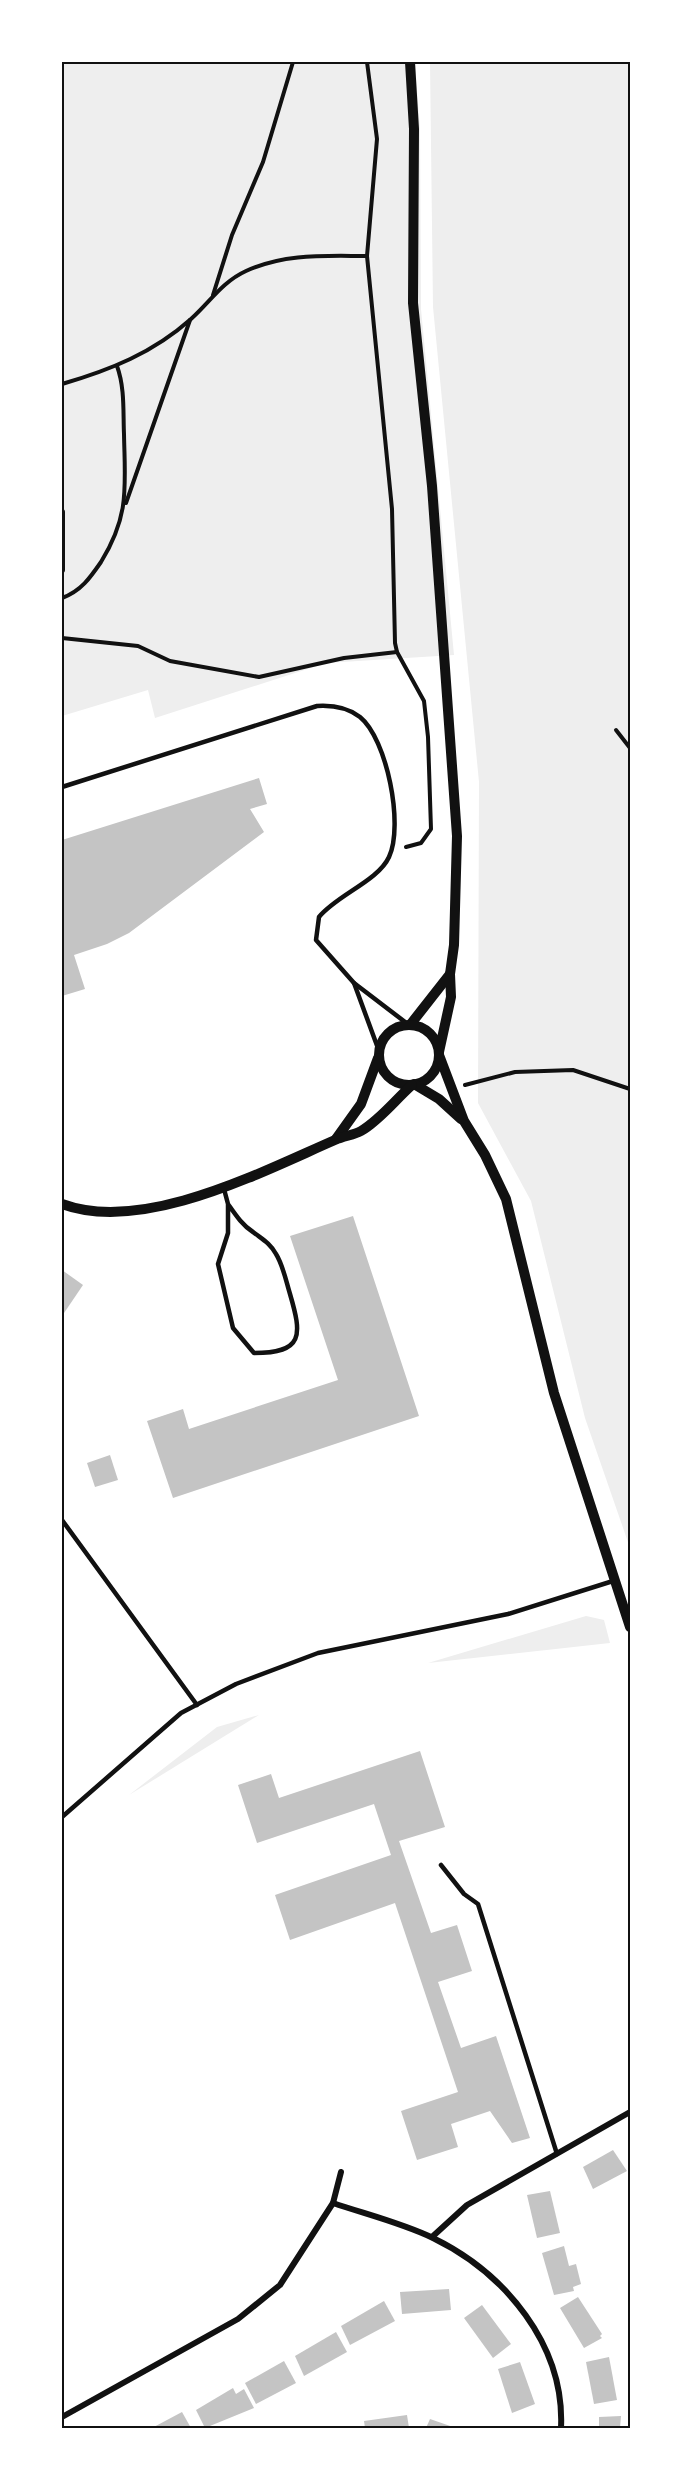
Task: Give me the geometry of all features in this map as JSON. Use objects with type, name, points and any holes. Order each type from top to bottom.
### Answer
[{"type":"street","points":[[62,1204],[82,1211],[126,1210],[172,1203],[224,1189],[336,1139],[361,1131],[413,1084],[429,1077],[434,1071],[451,997],[450,974],[454,945],[457,836],[432,486],[413,303],[414,129],[410,62]]},
{"type":"street","points":[[62,512],[62,570]]},
{"type":"street","points":[[410,1025],[450,974]]},
{"type":"street","points":[[336,1139],[361,1104],[381,1043],[392,1029],[410,1025],[426,1030],[437,1044],[464,1121],[485,1155],[506,1199],[554,1393],[630,1627]]},
{"type":"street","points":[[379,1054],[381,1066],[393,1080],[413,1084],[439,1099],[464,1121]]},
{"type":"street","points":[[432,2237],[466,2205],[630,2112]]},
{"type":"street","points":[[62,2416],[238,2319],[280,2285],[333,2203],[340,2172]]},
{"type":"street","points":[[333,2203],[432,2237],[484,2269],[520,2305],[550,2357],[562,2411],[561,2428]]},
{"type":"lane","points":[[62,787],[317,706],[339,706],[351,711],[369,727],[380,750],[389,781],[394,824],[393,846],[385,864],[325,909],[316,925],[316,940],[354,983],[410,1025]]},
{"type":"lane","points":[[354,983],[379,1054]]},
{"type":"lane","points":[[224,1189],[228,1204],[228,1233],[218,1264],[233,1328],[254,1353],[276,1353],[290,1346],[297,1336],[299,1324],[278,1255],[266,1239],[252,1232],[228,1204]]},
{"type":"lane","points":[[62,1520],[197,1705]]},
{"type":"lane","points":[[62,1817],[181,1713],[236,1684],[318,1653],[508,1614],[615,1580]]},
{"type":"lane","points":[[441,1865],[464,1894],[478,1904],[557,2154]]},
{"type":"path","points":[[213,295],[232,235],[263,162],[293,62]]},
{"type":"path","points":[[367,62],[377,139],[367,256],[392,499],[397,652],[424,701],[432,820],[429,834],[421,843],[406,847]]},
{"type":"path","points":[[62,384],[117,366],[151,350],[191,318],[234,277],[283,258],[318,255],[367,256]]},
{"type":"path","points":[[124,506],[130,495],[191,318]]},
{"type":"path","points":[[62,597],[77,591],[96,569],[120,529],[124,506],[122,384],[117,366]]},
{"type":"path","points":[[62,638],[138,646],[170,661],[259,677],[344,658],[397,652]]},
{"type":"path","points":[[616,730],[630,748]]},
{"type":"path","points":[[463,1085],[514,1072],[573,1070],[630,1089]]},
{"type":"shaded area","points":[[62,62],[415,62],[420,129],[421,309],[454,655],[326,663],[155,718],[148,690],[62,716]]},
{"type":"shaded area","points":[[430,62],[630,62],[630,1548],[585,1418],[531,1201],[478,1103],[479,782],[433,307]]},
{"type":"shaded area","points":[[586,1616],[604,1620],[610,1643],[428,1663]]},
{"type":"shaded area","points":[[259,1715],[129,1795],[217,1727]]},
{"type":"building","points":[[259,778],[267,804],[250,809],[264,832],[129,933],[107,944],[74,955],[85,989],[62,996],[62,840]]},
{"type":"building","points":[[353,1216],[419,1416],[173,1498],[147,1421],[183,1409],[189,1429],[338,1380],[290,1236]]},
{"type":"building","points":[[62,1270],[83,1285],[62,1316]]},
{"type":"building","points":[[110,1455],[118,1480],[95,1487],[87,1463]]},
{"type":"building","points":[[420,1751],[445,1827],[399,1841],[431,1933],[457,1925],[472,1971],[438,1982],[461,2048],[496,2036],[530,2138],[512,2143],[490,2111],[451,2124],[458,2147],[417,2160],[401,2111],[458,2092],[395,1903],[290,1940],[275,1895],[391,1855],[374,1804],[257,1843],[238,1785],[271,1774],[279,1798]]},
{"type":"building","points":[[613,2150],[627,2171],[593,2189],[583,2167]]},
{"type":"building","points":[[550,2191],[560,2233],[537,2238],[527,2195]]},
{"type":"building","points":[[564,2246],[569,2266],[576,2264],[581,2284],[573,2287],[574,2291],[554,2295],[542,2253]]},
{"type":"building","points":[[449,2289],[451,2310],[402,2314],[400,2292]]},
{"type":"building","points":[[578,2297],[602,2334],[600,2336],[602,2338],[584,2348],[560,2308]]},
{"type":"building","points":[[384,2301],[395,2321],[350,2345],[341,2326]]},
{"type":"building","points":[[482,2305],[511,2344],[493,2358],[464,2318]]},
{"type":"building","points":[[336,2332],[347,2352],[304,2376],[295,2356]]},
{"type":"building","points":[[609,2357],[617,2400],[594,2404],[586,2362]]},
{"type":"building","points":[[284,2361],[296,2383],[256,2404],[245,2383]]},
{"type":"building","points":[[520,2362],[535,2404],[512,2413],[498,2369]]},
{"type":"building","points":[[233,2388],[236,2394],[244,2389],[254,2408],[205,2428],[196,2410]]},
{"type":"building","points":[[182,2412],[191,2428],[152,2428]]},
{"type":"building","points":[[407,2415],[409,2428],[365,2428],[364,2421]]},
{"type":"building","points":[[621,2416],[620,2428],[599,2428],[599,2417]]},
{"type":"building","points":[[430,2419],[456,2428],[426,2428]]}]
